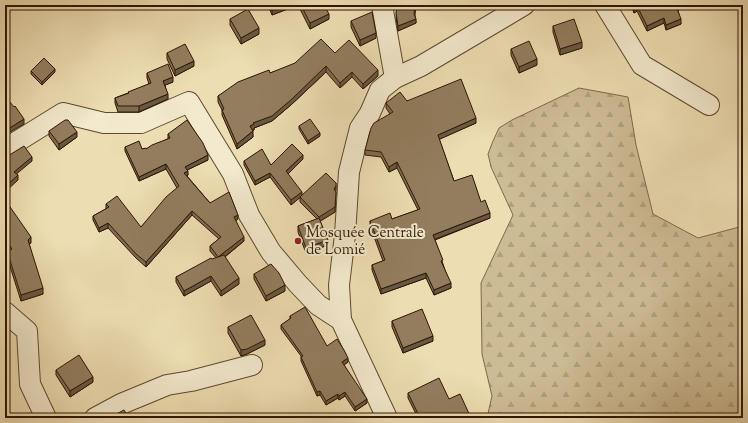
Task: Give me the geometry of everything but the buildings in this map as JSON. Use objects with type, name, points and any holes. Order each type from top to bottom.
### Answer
[{"type":"street","points":[[382,5],[395,78]]},
{"type":"street","points":[[387,418],[341,320],[339,285],[345,235],[349,172],[360,128],[370,113],[380,90],[395,78],[421,66],[501,11],[524,5]]},
{"type":"street","points":[[605,5],[642,65],[709,105]]},
{"type":"street","points":[[5,149],[63,113],[104,123],[141,123],[189,102],[233,174],[249,215],[271,252],[318,305],[341,320]]},
{"type":"street","points":[[5,312],[26,331],[30,384],[46,418]]},
{"type":"street","points":[[95,418],[121,404],[167,386],[252,365]]},
{"type":"green space","points":[[579,88],[628,97],[636,145],[653,214],[698,238],[743,226],[743,418],[487,418],[492,396],[482,354],[481,283],[513,215],[491,167],[488,154],[499,128],[512,120]]},
{"type":"place","name":"Mosquée Centrale de Lomié","points":[[298,241]]}]
